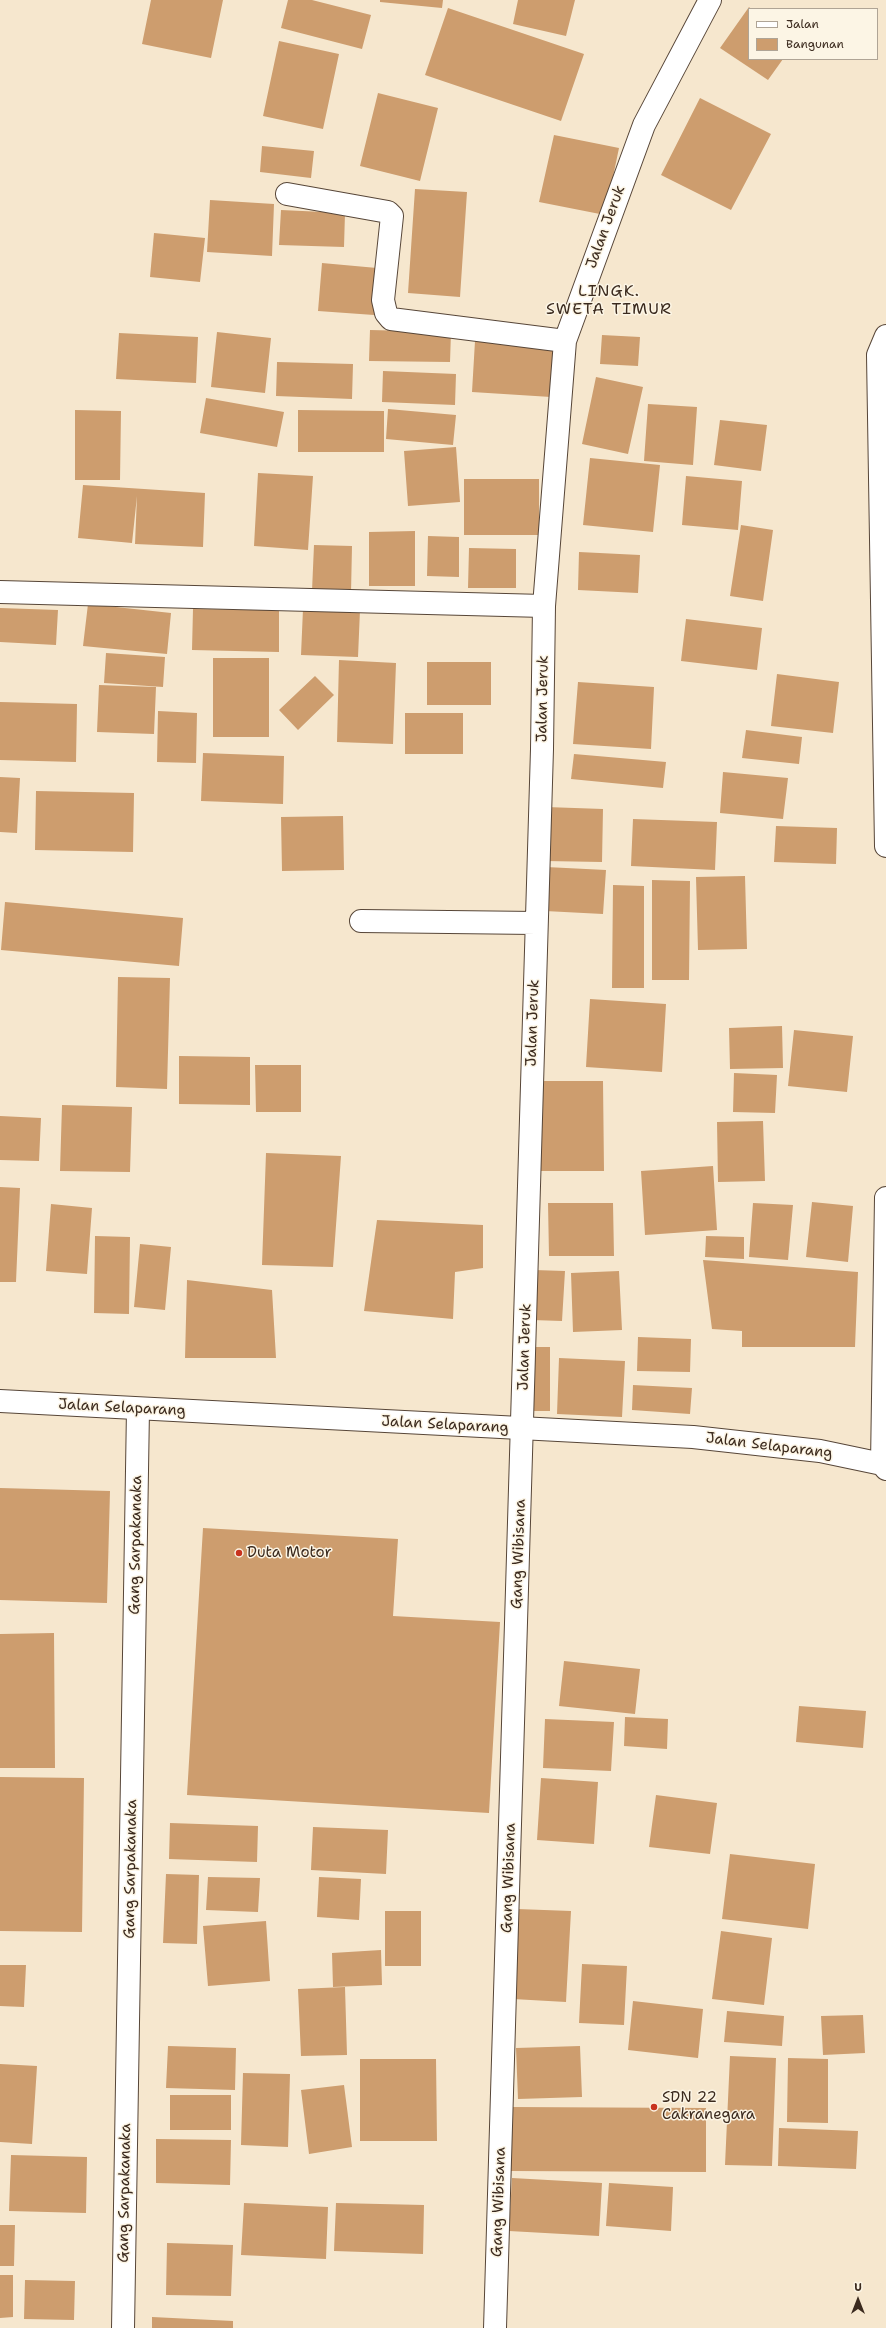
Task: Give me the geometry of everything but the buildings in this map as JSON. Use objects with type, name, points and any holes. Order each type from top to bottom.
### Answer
[{"type":"street","name":"Jalan Jeruk","points":[[522,1428],[542,749],[544,606],[565,342],[644,125],[709,0]]},
{"type":"street","points":[[287,194],[388,212],[392,216],[383,300],[386,313],[391,319],[565,342]]},
{"type":"street","points":[[886,336],[878,355],[886,846]]},
{"type":"street","points":[[0,592],[544,606]]},
{"type":"street","points":[[361,921],[536,922]]},
{"type":"street","points":[[884,1466],[886,1198]]},
{"type":"street","name":"Jalan Selaparang","points":[[0,1401],[693,1436],[757,1442],[820,1451],[884,1466]]},
{"type":"street","name":"Gang Sarpakanaka","points":[[123,2328],[138,1409]]},
{"type":"street","name":"Gang Wibisana","points":[[495,2328],[522,1428]]},
{"type":"place","name":"Duta Motor","points":[[239,1553]]},
{"type":"place","name":"SDN 22 Cakranegara","points":[[654,2107]]},
{"type":"district","name":"LINGK. SWETA TIMUR","points":[[609,301]]}]
